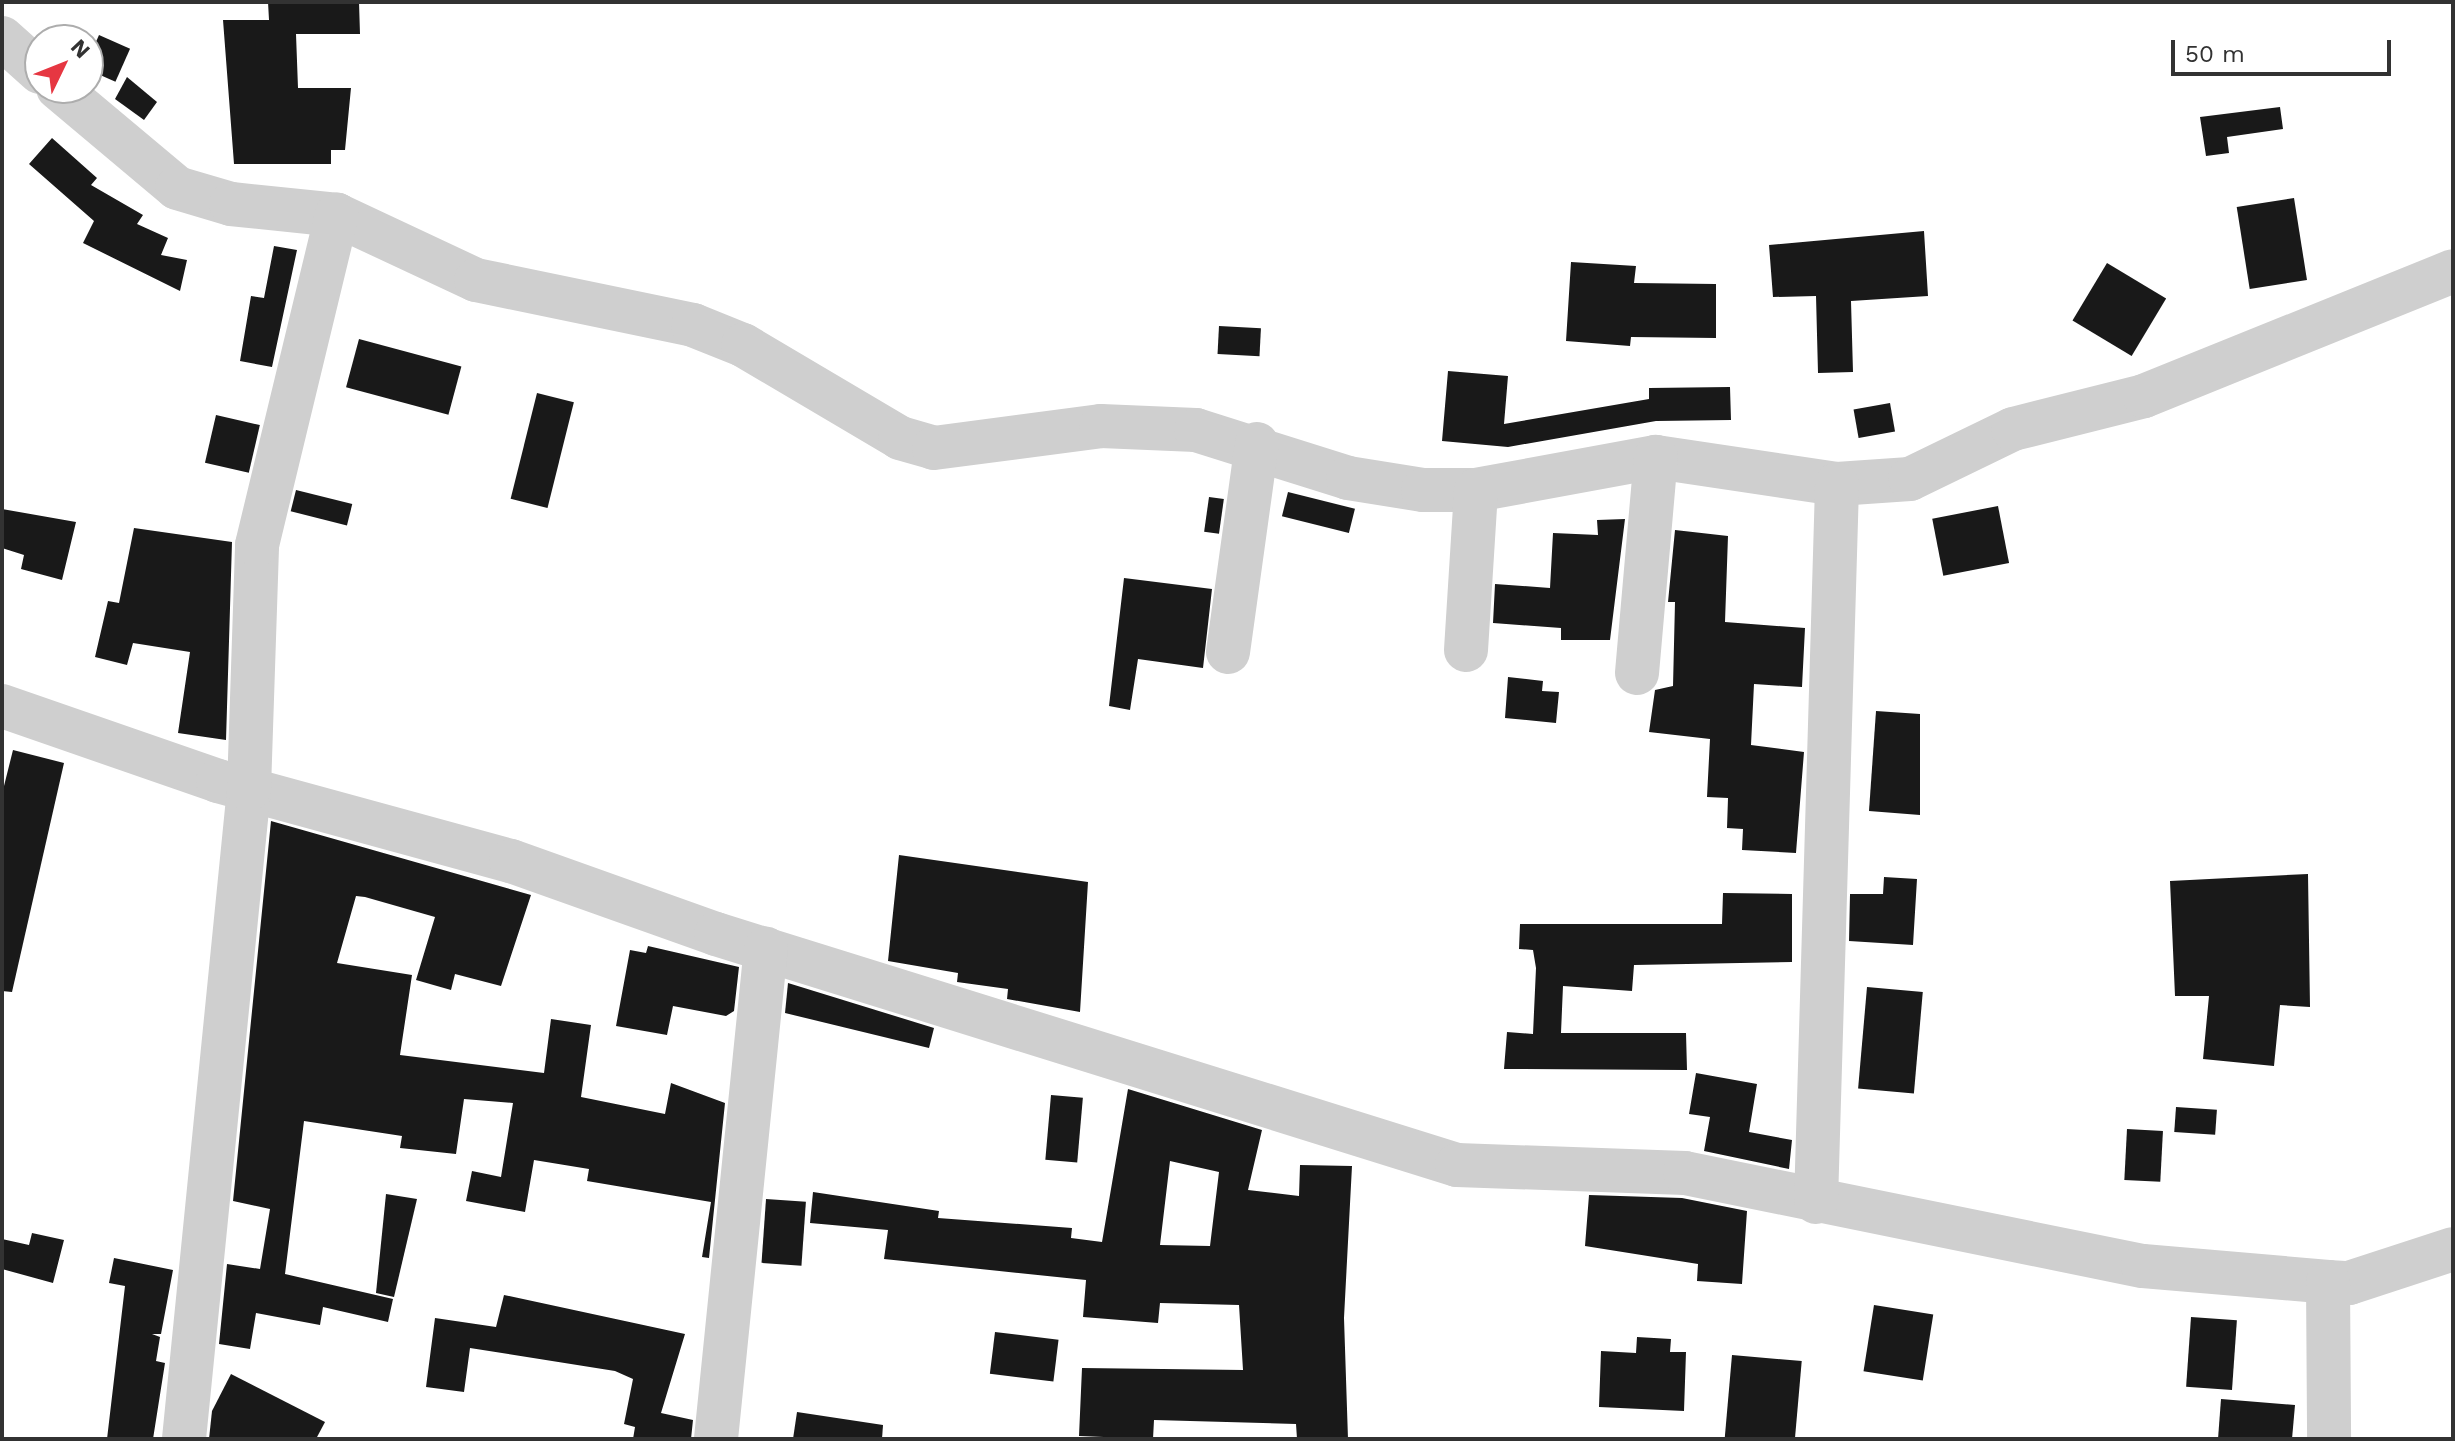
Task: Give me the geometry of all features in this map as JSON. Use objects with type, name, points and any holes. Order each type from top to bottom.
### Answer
[{"type":"street","points":[[2,38],[24,58]]},
{"type":"street","points":[[77,104],[177,188],[231,204],[337,215],[476,280],[693,325],[743,345],[900,438],[934,448],[1101,426],[1196,430],[1257,444],[1348,478],[1476,490],[1656,457],[1837,484],[1910,479],[2013,429],[2144,396],[2453,271]]},
{"type":"street","points":[[184,1439],[249,789],[257,545],[337,215]]},
{"type":"street","points":[[1228,652],[1257,444]]},
{"type":"street","points":[[1637,673],[1656,457]]},
{"type":"street","points":[[1816,1202],[1837,484]]},
{"type":"street","points":[[1466,650],[1476,490]]},
{"type":"street","points":[[2,706],[249,789],[511,861],[766,949],[1457,1165],[1685,1173],[2143,1266],[2328,1282],[2349,1283],[2453,1249]]},
{"type":"street","points":[[716,1439],[766,949]]},
{"type":"street","points":[[2328,1282],[2329,1439]]},
{"type":"building","points":[[268,2],[359,2],[360,34],[296,34],[298,88],[351,88],[345,150],[331,150],[331,164],[234,164],[223,20],[269,20]]},
{"type":"building","points":[[104,37],[130,49],[115,82],[104,77]]},
{"type":"building","points":[[127,77],[157,102],[144,120],[115,99]]},
{"type":"building","points":[[2280,107],[2283,129],[2227,137],[2229,153],[2206,156],[2200,117]]},
{"type":"building","points":[[52,138],[97,178],[91,185],[143,215],[137,224],[168,238],[161,255],[187,260],[180,291],[83,243],[94,221],[29,164]]},
{"type":"building","points":[[2294,198],[2307,280],[2250,289],[2237,207]]},
{"type":"building","points":[[1924,231],[1928,296],[1851,301],[1853,372],[1818,373],[1816,296],[1773,297],[1769,245]]},
{"type":"building","points":[[274,246],[297,250],[272,367],[240,361],[251,296],[264,298]]},
{"type":"building","points":[[1571,262],[1636,266],[1634,283],[1716,284],[1716,338],[1631,337],[1630,346],[1566,341]]},
{"type":"building","points":[[2107,263],[2166,299],[2132,356],[2072,320]]},
{"type":"building","points":[[1219,326],[1261,328],[1259,356],[1218,354]]},
{"type":"building","points":[[359,339],[461,366],[448,415],[346,387]]},
{"type":"building","points":[[1448,371],[1508,376],[1504,424],[1649,399],[1649,388],[1730,387],[1731,420],[1656,421],[1508,447],[1442,441]]},
{"type":"building","points":[[537,393],[574,402],[548,508],[511,499]]},
{"type":"building","points":[[1890,403],[1895,432],[1859,438],[1854,409]]},
{"type":"building","points":[[216,415],[260,425],[249,473],[205,463]]},
{"type":"building","points":[[296,490],[352,504],[347,525],[291,511]]},
{"type":"building","points":[[1288,492],[1355,509],[1349,533],[1282,516]]},
{"type":"building","points":[[1209,497],[1224,499],[1219,534],[1204,532]]},
{"type":"building","points":[[1998,506],[2009,563],[1943,576],[1932,519]]},
{"type":"building","points":[[2,509],[76,522],[62,580],[21,569],[24,555],[2,548]]},
{"type":"building","points":[[1625,519],[1610,640],[1561,640],[1561,628],[1493,623],[1495,584],[1550,588],[1553,533],[1598,535],[1597,520]]},
{"type":"building","points":[[134,528],[232,542],[226,740],[178,733],[190,652],[133,643],[127,665],[95,657],[108,601],[119,603]]},
{"type":"building","points":[[1675,530],[1728,536],[1725,622],[1805,628],[1802,687],[1754,684],[1751,745],[1804,752],[1796,853],[1742,850],[1743,829],[1727,828],[1728,798],[1707,797],[1710,739],[1649,732],[1655,690],[1673,686],[1675,602],[1668,602]]},
{"type":"building","points":[[1124,578],[1212,589],[1203,668],[1138,659],[1130,710],[1109,706]]},
{"type":"building","points":[[1508,677],[1543,681],[1542,691],[1559,692],[1556,723],[1505,718]]},
{"type":"building","points":[[1876,711],[1920,714],[1920,815],[1869,811]]},
{"type":"building","points":[[13,750],[64,763],[12,992],[2,991],[2,794]]},
{"type":"building","points":[[271,821],[531,895],[501,986],[455,974],[451,990],[416,980],[435,917],[365,897],[356,896],[337,963],[412,975],[400,1055],[544,1073],[551,1019],[591,1025],[581,1097],[665,1114],[671,1083],[725,1103],[709,1258],[702,1257],[711,1202],[587,1181],[589,1169],[534,1160],[525,1212],[466,1201],[472,1171],[501,1177],[513,1103],[464,1099],[456,1154],[400,1148],[402,1136],[304,1121],[285,1274],[393,1299],[388,1322],[323,1307],[320,1325],[256,1313],[250,1349],[219,1344],[227,1264],[260,1269],[270,1209],[233,1201]]},
{"type":"building","points":[[899,855],[1088,882],[1080,1012],[1007,999],[1008,989],[957,982],[958,973],[888,961]]},
{"type":"building","points":[[2308,874],[2310,1007],[2280,1005],[2274,1066],[2203,1059],[2209,996],[2175,996],[2170,881]]},
{"type":"building","points":[[1884,877],[1917,879],[1913,945],[1849,941],[1850,894],[1883,894]]},
{"type":"building","points":[[1723,893],[1792,894],[1792,962],[1634,965],[1632,991],[1563,986],[1561,1033],[1686,1033],[1687,1070],[1504,1069],[1507,1032],[1533,1034],[1536,968],[1533,950],[1519,949],[1520,924],[1722,924]]},
{"type":"building","points":[[648,946],[739,967],[734,1011],[726,1016],[673,1006],[667,1035],[616,1026],[630,950],[646,953]]},
{"type":"building","points":[[788,983],[934,1028],[929,1048],[785,1013]]},
{"type":"building","points":[[1867,987],[1923,992],[1914,1093],[1858,1089]]},
{"type":"building","points":[[1696,1073],[1757,1084],[1749,1132],[1792,1140],[1789,1169],[1704,1151],[1710,1117],[1689,1114]]},
{"type":"building","points":[[1128,1089],[1262,1130],[1248,1190],[1299,1196],[1300,1165],[1352,1166],[1344,1318],[1348,1439],[1297,1439],[1296,1424],[1154,1420],[1153,1439],[1079,1436],[1082,1368],[1243,1370],[1239,1305],[1160,1303],[1158,1323],[1083,1317],[1086,1280],[884,1259],[888,1230],[810,1223],[813,1192],[939,1211],[938,1218],[1072,1228],[1071,1238],[1102,1242]],"holes":[[[1170,1161],[1219,1172],[1210,1246],[1160,1245]]]},
{"type":"building","points":[[1051,1095],[1083,1098],[1077,1163],[1045,1160]]},
{"type":"building","points":[[2176,1107],[2217,1110],[2215,1135],[2174,1132]]},
{"type":"building","points":[[2127,1129],[2163,1131],[2160,1182],[2124,1180]]},
{"type":"building","points":[[386,1194],[417,1199],[394,1297],[376,1293]]},
{"type":"building","points":[[1589,1195],[1682,1198],[1747,1211],[1742,1284],[1697,1281],[1698,1264],[1585,1246]]},
{"type":"building","points":[[766,1199],[806,1202],[801,1266],[762,1263]]},
{"type":"building","points":[[32,1233],[64,1240],[53,1283],[2,1269],[2,1239],[29,1245]]},
{"type":"building","points":[[114,1258],[173,1270],[161,1334],[152,1334],[160,1337],[156,1361],[165,1363],[153,1439],[107,1439],[125,1286],[109,1283]]},
{"type":"building","points":[[504,1295],[685,1334],[661,1413],[693,1420],[691,1439],[633,1439],[635,1427],[624,1424],[633,1379],[615,1371],[470,1348],[464,1392],[426,1387],[435,1318],[496,1327]]},
{"type":"building","points":[[1874,1305],[1933,1314],[1923,1381],[1864,1371]]},
{"type":"building","points":[[2191,1317],[2237,1320],[2232,1390],[2186,1387]]},
{"type":"building","points":[[995,1332],[1059,1340],[1053,1381],[990,1374]]},
{"type":"building","points":[[1637,1337],[1671,1339],[1670,1352],[1686,1352],[1684,1411],[1599,1407],[1601,1351],[1636,1353]]},
{"type":"building","points":[[1732,1355],[1802,1361],[1795,1439],[1725,1439]]},
{"type":"building","points":[[231,1374],[325,1422],[316,1439],[209,1439],[212,1411]]},
{"type":"building","points":[[2221,1399],[2295,1405],[2292,1439],[2218,1439]]},
{"type":"building","points":[[797,1412],[883,1425],[882,1439],[793,1439]]}]
